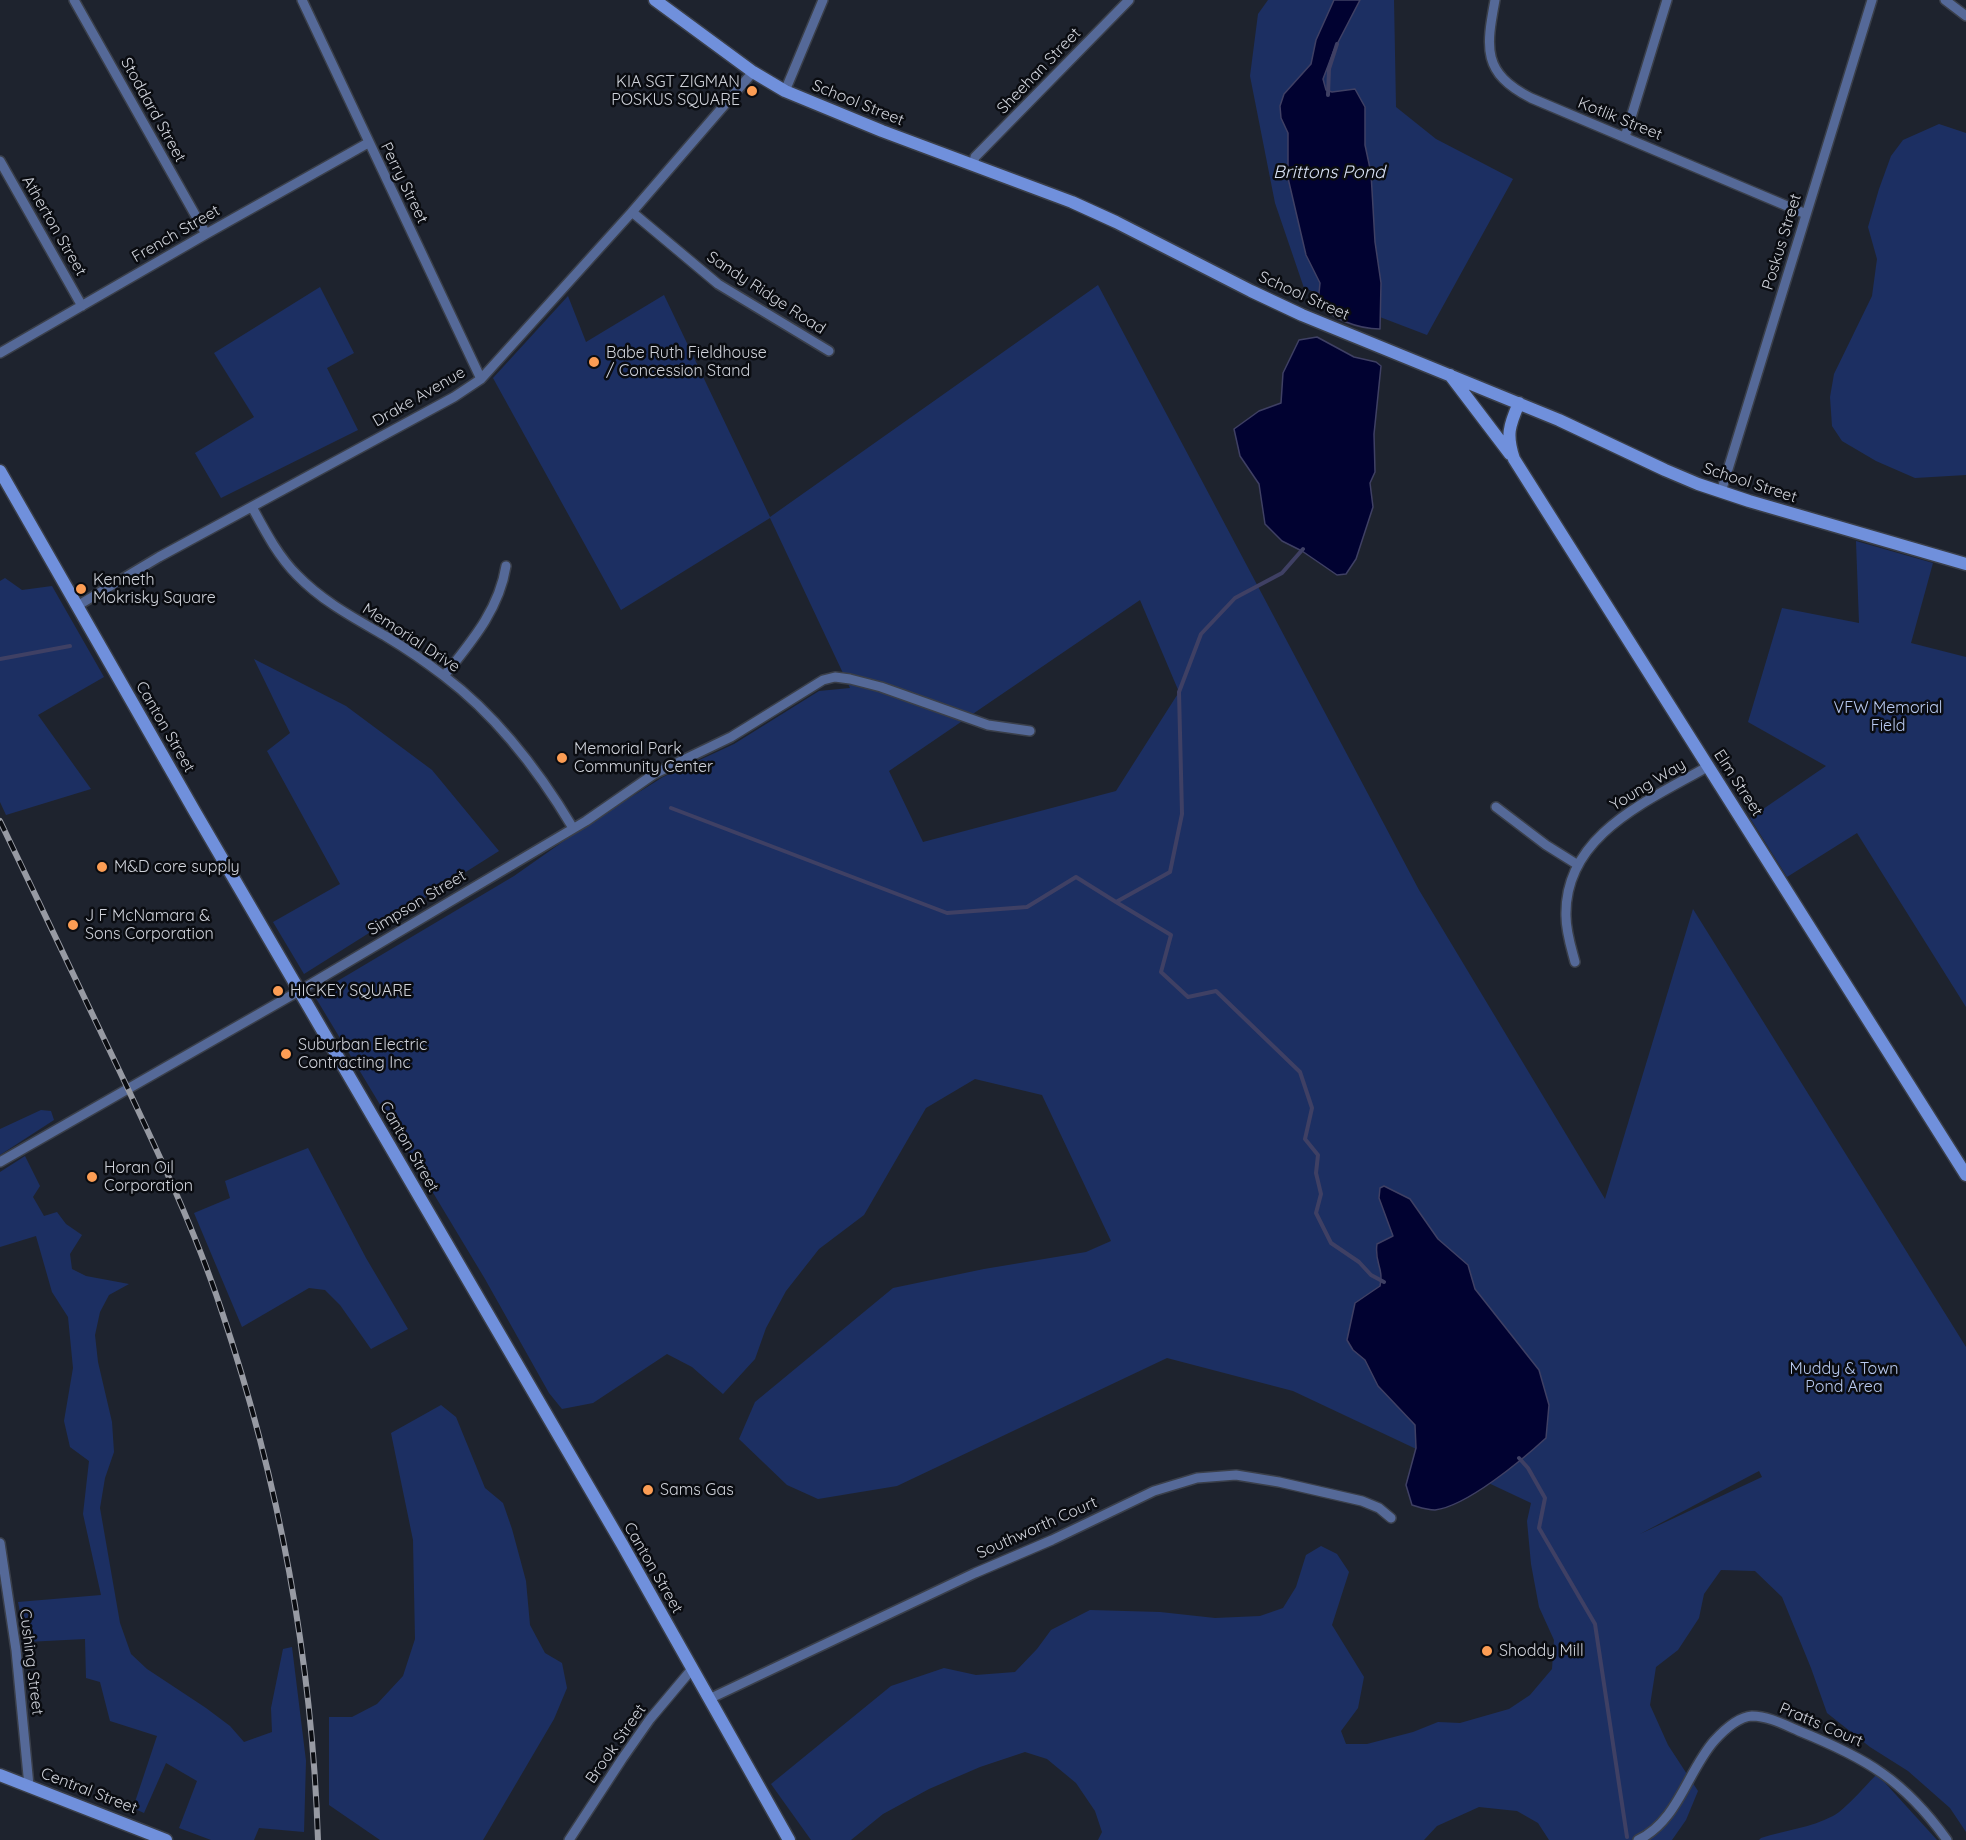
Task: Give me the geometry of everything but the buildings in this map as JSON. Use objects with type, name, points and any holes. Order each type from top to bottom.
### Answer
[{"type":"street","name":"Stoddard Street","points":[[74,0],[206,234]]},
{"type":"street","name":"Perry Street","points":[[302,0],[481,379]]},
{"type":"street","name":"School Street","points":[[655,0],[753,72],[785,91],[882,131],[1072,202],[1302,315],[1519,403],[1665,470],[1721,492],[1966,564]]},
{"type":"street","points":[[785,91],[823,0]]},
{"type":"street","name":"Sheehan Street","points":[[973,165],[975,158],[1129,0]]},
{"type":"street","name":"Kotlik Street","points":[[1495,0],[1490,27],[1489,52],[1498,74],[1507,84],[1531,98],[1806,214]]},
{"type":"street","points":[[1625,137],[1667,0]]},
{"type":"street","name":"Poskus Street","points":[[1721,492],[1872,0]]},
{"type":"street","points":[[1945,0],[1966,16]]},
{"type":"street","name":"Drake Avenue","points":[[77,606],[159,557],[454,397],[481,379],[632,212],[753,72]]},
{"type":"street","name":"French Street","points":[[0,353],[368,143]]},
{"type":"street","name":"Atherton Street","points":[[0,160],[82,306]]},
{"type":"street","name":"Sandy Ridge Road","points":[[632,212],[718,284],[829,351]]},
{"type":"street","points":[[1449,374],[1514,459]]},
{"type":"street","name":"Elm Street","points":[[1519,403],[1508,431],[1514,459],[1966,1175]]},
{"type":"street","name":"Canton Street","points":[[0,471],[621,1544],[789,1840]]},
{"type":"street","name":"Memorial Drive","points":[[252,507],[276,549],[309,586],[335,606],[444,676],[475,703],[512,741],[535,770],[573,828]]},
{"type":"street","points":[[444,676],[491,614],[499,595],[506,566]]},
{"type":"street","name":"Simpson Street","points":[[0,1162],[300,991],[586,821],[654,774],[731,736],[816,684],[835,677],[850,679],[881,687],[988,725],[1030,731]]},
{"type":"street","name":"Young Way","points":[[1575,962],[1568,933],[1566,910],[1569,889],[1578,865],[1593,843],[1611,824],[1626,813],[1707,767]]},
{"type":"street","points":[[1496,807],[1546,845],[1578,865]]},
{"type":"street","name":"Southworth Court","points":[[709,1699],[1154,1491],[1197,1478],[1236,1475],[1279,1482],[1362,1501],[1379,1508],[1391,1518]]},
{"type":"street","name":"Cushing Street","points":[[0,1543],[16,1650],[29,1786]]},
{"type":"street","name":"Brook Street","points":[[569,1840],[644,1727],[692,1669]]},
{"type":"street","name":"Pratts Court","points":[[1638,1840],[1660,1826],[1714,1741],[1732,1724],[1749,1716],[1770,1719],[1831,1744],[1871,1764],[1906,1791],[1947,1840]]},
{"type":"street","name":"Central Street","points":[[0,1775],[166,1840]]},
{"type":"green space","points":[[1268,0],[1394,0],[1396,107],[1436,139],[1513,179],[1427,335],[1304,288],[1275,203],[1250,76],[1258,14]]},
{"type":"green space","points":[[1939,124],[1966,133],[1966,475],[1915,478],[1876,461],[1842,441],[1832,426],[1830,397],[1834,374],[1872,296],[1877,259],[1868,227],[1891,156],[1903,140]]},
{"type":"green space","name":"Muddy & Town Pond Area","points":[[1098,285],[1419,890],[1605,1199],[1693,909],[1966,1347],[1966,1832],[1950,1808],[1908,1771],[1870,1747],[1827,1713],[1782,1597],[1755,1571],[1721,1570],[1704,1594],[1699,1618],[1678,1650],[1656,1667],[1650,1705],[1668,1745],[1698,1791],[1686,1820],[1672,1840],[1549,1840],[1538,1823],[1517,1811],[1479,1807],[1437,1826],[1424,1840],[1098,1840],[1102,1832],[1095,1811],[1076,1783],[1047,1759],[1025,1752],[980,1767],[929,1789],[883,1814],[851,1840],[811,1840],[771,1784],[891,1686],[944,1668],[976,1675],[1015,1672],[1051,1630],[1090,1610],[1160,1612],[1215,1618],[1260,1616],[1283,1608],[1296,1587],[1306,1555],[1321,1546],[1337,1554],[1349,1572],[1332,1625],[1364,1677],[1358,1708],[1341,1731],[1346,1744],[1367,1744],[1413,1732],[1438,1722],[1460,1723],[1509,1709],[1530,1695],[1552,1669],[1554,1640],[1539,1607],[1531,1564],[1527,1521],[1531,1503],[1293,1391],[1167,1358],[897,1486],[818,1499],[787,1485],[739,1439],[755,1402],[893,1288],[984,1269],[1086,1252],[1111,1241],[1042,1095],[975,1079],[926,1108],[864,1215],[819,1249],[786,1291],[766,1328],[755,1359],[723,1394],[692,1367],[667,1354],[593,1403],[562,1409],[549,1393],[485,1279],[314,995],[514,876],[588,824],[663,777],[734,744],[819,691],[850,688],[770,518],[621,610],[493,378],[568,296],[586,342],[664,295],[770,517]],"holes":[[[1140,600],[1179,692],[1116,791],[923,842],[889,771]],[[1759,1471],[1762,1477],[1640,1534]]]},
{"type":"green space","points":[[320,287],[354,353],[327,368],[358,430],[221,498],[195,453],[254,417],[214,353]]},
{"type":"green space","name":"VFW Memorial Field","points":[[1856,541],[1933,563],[1911,643],[1966,657],[1966,1007],[1857,833],[1787,877],[1750,818],[1826,766],[1748,722],[1782,608],[1859,623]]},
{"type":"green space","points":[[5,578],[22,590],[52,586],[104,677],[38,715],[91,789],[6,815],[0,802],[0,581]]},
{"type":"green space","points":[[254,659],[346,706],[432,770],[499,851],[304,974],[273,922],[340,884],[267,751],[290,733]]},
{"type":"green space","points":[[41,1110],[51,1111],[54,1120],[0,1155],[0,1129]]},
{"type":"green space","points":[[308,1148],[366,1258],[408,1329],[371,1349],[340,1305],[325,1290],[309,1288],[242,1327],[194,1213],[230,1198],[225,1181]]},
{"type":"green space","points":[[25,1156],[40,1186],[33,1197],[44,1216],[57,1212],[66,1224],[82,1235],[70,1254],[72,1269],[86,1276],[129,1284],[109,1295],[100,1312],[95,1335],[98,1362],[112,1422],[114,1452],[105,1478],[100,1508],[120,1623],[131,1654],[147,1669],[230,1726],[244,1742],[272,1732],[271,1708],[283,1649],[292,1647],[306,1761],[304,1832],[259,1828],[254,1840],[211,1840],[179,1828],[197,1781],[166,1763],[144,1813],[133,1808],[157,1736],[110,1721],[100,1682],[86,1678],[85,1639],[26,1642],[18,1602],[101,1595],[83,1514],[89,1461],[70,1447],[64,1421],[73,1368],[68,1317],[52,1292],[36,1236],[0,1247],[0,1172]]},
{"type":"green space","points":[[441,1405],[456,1417],[485,1488],[503,1503],[526,1581],[530,1625],[545,1653],[562,1663],[567,1688],[554,1719],[483,1840],[380,1840],[329,1805],[329,1717],[352,1717],[377,1704],[403,1676],[415,1639],[413,1540],[391,1433]]},
{"type":"green space","points":[[1877,1774],[1937,1840],[1759,1840],[1833,1816],[1850,1803]]},
{"type":"water","name":"Brittons Pond","points":[[1334,0],[1360,0],[1334,50],[1323,79],[1326,90],[1332,92],[1355,89],[1365,107],[1365,145],[1371,173],[1375,242],[1381,283],[1380,329],[1346,322],[1330,314],[1318,303],[1320,283],[1306,255],[1288,178],[1288,133],[1281,118],[1280,106],[1284,94],[1311,64],[1316,40]]},
{"type":"water","points":[[1317,337],[1354,357],[1376,362],[1381,366],[1374,434],[1375,472],[1370,483],[1373,507],[1356,559],[1346,574],[1337,575],[1302,551],[1282,541],[1265,524],[1259,484],[1240,456],[1234,429],[1259,411],[1281,403],[1283,373],[1299,340]]},
{"type":"water","points":[[1384,1186],[1410,1199],[1438,1239],[1468,1265],[1475,1289],[1539,1370],[1549,1405],[1546,1438],[1494,1481],[1448,1507],[1435,1510],[1412,1505],[1406,1485],[1416,1448],[1415,1425],[1378,1386],[1365,1360],[1353,1350],[1347,1340],[1355,1303],[1380,1286],[1381,1274],[1377,1244],[1393,1236],[1379,1198],[1380,1188]]},
{"type":"waterway","points":[[1328,95],[1329,69],[1337,44]]},
{"type":"waterway","points":[[1303,549],[1282,573],[1235,598],[1201,634],[1179,692],[1182,814],[1170,872],[1116,902],[1171,935],[1161,972],[1188,997],[1216,991],[1300,1072],[1312,1108],[1305,1139],[1318,1155],[1316,1173],[1321,1194],[1316,1213],[1331,1243],[1359,1262],[1371,1275],[1384,1282]]},
{"type":"waterway","points":[[0,659],[70,646]]},
{"type":"waterway","points":[[671,808],[947,913],[1027,907],[1076,877],[1116,902]]},
{"type":"waterway","points":[[1519,1458],[1528,1468],[1545,1498],[1539,1528],[1595,1624],[1627,1837]]},
{"type":"railway","points":[[0,821],[174,1188],[210,1278],[242,1374],[276,1505],[300,1638],[314,1772],[318,1840]]},
{"type":"place","name":"KIA SGT ZIGMAN POSKUS SQUARE","points":[[752,91]]},
{"type":"place","name":"Babe Ruth Fieldhouse / Concession Stand","points":[[594,362]]},
{"type":"place","name":"Kenneth Mokrisky Square","points":[[81,589]]},
{"type":"place","name":"Memorial Park Community Center","points":[[562,758]]},
{"type":"place","name":"M&D core supply","points":[[102,867]]},
{"type":"place","name":"J F McNamara & Sons Corporation","points":[[73,925]]},
{"type":"place","name":"HICKEY SQUARE","points":[[278,991]]},
{"type":"place","name":"Suburban Electric Contracting Inc","points":[[286,1054]]},
{"type":"place","name":"Horan Oil Corporation","points":[[92,1177]]},
{"type":"place","name":"Sams Gas","points":[[648,1490]]},
{"type":"place","name":"Shoddy Mill","points":[[1487,1651]]}]
